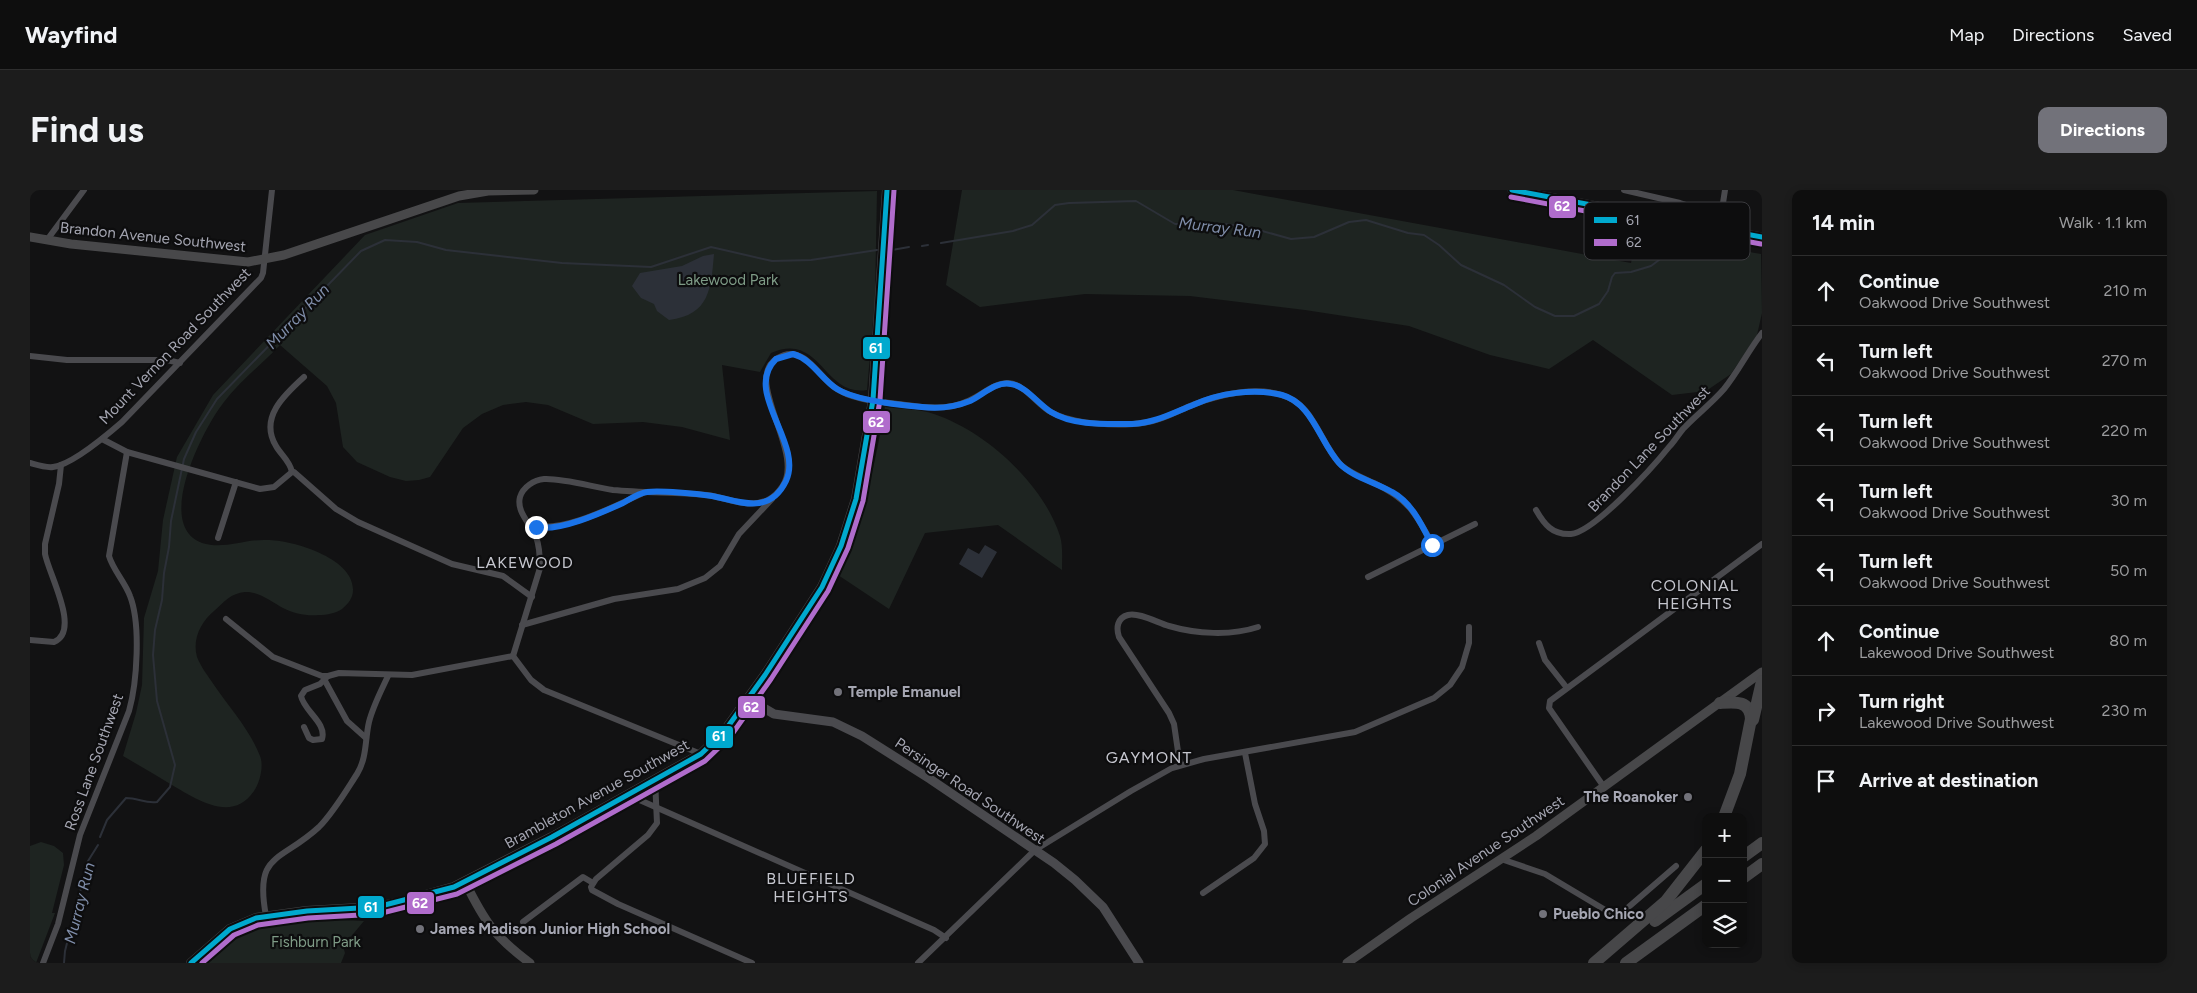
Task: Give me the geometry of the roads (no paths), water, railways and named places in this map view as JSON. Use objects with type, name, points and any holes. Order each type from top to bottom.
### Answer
[{"type":"highway","points":[[1725,813],[1740,774],[1762,681]]},
{"type":"highway","points":[[1720,703],[1737,702],[1748,708],[1751,715],[1750,732]]},
{"type":"highway","points":[[1747,854],[1762,843]]},
{"type":"highway","points":[[1595,963],[1666,901],[1702,855]]},
{"type":"highway","points":[[1747,875],[1762,864]]},
{"type":"highway","points":[[1595,963],[1702,887]]},
{"type":"highway","points":[[1626,963],[1702,908]]},
{"type":"main road","name":"Brandon Avenue Southwest","points":[[30,237],[236,261],[265,259],[284,255],[459,196],[488,191],[534,190]]},
{"type":"main road","name":"Brambleton Avenue Southwest","points":[[190,963],[230,929],[248,920],[308,911],[377,907],[421,897],[465,882],[552,837],[626,794],[701,754],[724,732],[809,610],[841,546],[856,499],[873,400],[887,190]]},
{"type":"main road","points":[[1512,190],[1584,204]]},
{"type":"main road","name":"Colonial Avenue Southwest","points":[[1347,963],[1604,787],[1762,672]]},
{"type":"main road","points":[[465,882],[490,927],[510,948],[530,963]]},
{"type":"street","points":[[46,240],[84,190]]},
{"type":"street","name":"Mount Vernon Road Southwest","points":[[61,465],[102,439],[122,422],[261,278],[265,259],[272,190]]},
{"type":"street","points":[[1624,190],[1676,202]]},
{"type":"street","name":"Brandon Lane Southwest","points":[[1536,510],[1545,524],[1556,532],[1570,534],[1591,525],[1633,486],[1671,446],[1682,430],[1724,389],[1762,333]]},
{"type":"street","points":[[522,625],[614,599],[678,589],[705,578],[720,566],[742,530],[785,482],[789,466],[784,441],[768,396],[767,373],[776,359],[787,354],[799,355],[808,361],[839,390],[873,400],[921,407],[950,407],[972,400],[996,386],[1009,383],[1018,386],[1059,416],[1083,422],[1134,424],[1151,422],[1195,404],[1229,394],[1256,392],[1289,397],[1302,407],[1343,467],[1391,491],[1405,501],[1420,522],[1432,545]]},
{"type":"street","points":[[30,356],[67,360],[167,360],[180,363]]},
{"type":"street","points":[[304,377],[278,403],[270,422],[270,434],[274,444],[288,461],[292,472],[336,509],[358,522],[452,564],[503,576],[532,597]]},
{"type":"street","points":[[102,439],[127,452],[266,489],[278,484],[292,472]]},
{"type":"street","name":"Ross Lane Southwest","points":[[43,963],[58,924],[69,873],[80,835],[129,711],[133,696],[136,669],[134,606],[109,556],[127,452]]},
{"type":"street","points":[[30,463],[49,467],[61,465],[59,484],[45,544],[45,554],[66,617],[66,625],[62,637],[54,642],[30,640]]},
{"type":"street","points":[[513,656],[540,568],[536,537],[521,509],[520,498],[528,486],[540,480],[554,480],[610,489],[707,495],[744,504],[754,504],[772,498]]},
{"type":"street","points":[[218,538],[236,482]]},
{"type":"street","points":[[529,524],[543,529],[562,525],[594,515],[646,492]]},
{"type":"street","points":[[1368,577],[1475,524]]},
{"type":"street","points":[[1604,787],[1549,708],[1550,701],[1762,544]]},
{"type":"street","points":[[1180,765],[1174,724],[1119,637],[1117,627],[1122,618],[1132,615],[1170,626],[1206,632],[1239,632],[1258,628]]},
{"type":"street","points":[[226,619],[273,657],[325,677],[347,721],[366,738]]},
{"type":"street","points":[[918,963],[946,938],[1034,850],[1131,791],[1180,765],[1355,732],[1434,698],[1450,685],[1462,667],[1469,643],[1469,626]]},
{"type":"street","points":[[1539,643],[1545,660],[1567,688]]},
{"type":"street","points":[[304,727],[309,738],[317,741],[322,738],[323,731],[304,704],[302,696],[305,690],[325,677],[347,673],[412,676],[513,656]]},
{"type":"street","points":[[513,656],[531,680],[544,690],[701,754]]},
{"type":"street","points":[[266,916],[262,886],[265,871],[273,862],[325,820],[358,773],[376,702],[388,676]]},
{"type":"street","name":"Persinger Road Southwest","points":[[751,695],[762,707],[774,714],[833,722],[862,736],[1034,850],[1076,880],[1094,897],[1113,920],[1139,963]]},
{"type":"street","points":[[1203,893],[1254,858],[1264,844],[1264,832],[1255,804],[1244,753]]},
{"type":"street","points":[[654,779],[657,823],[648,835],[593,883],[592,890],[752,963]]},
{"type":"street","points":[[626,794],[934,930],[946,938]]},
{"type":"street","points":[[1501,859],[1545,874],[1617,916],[1676,866]]},
{"type":"street","points":[[523,922],[583,877],[593,883]]},
{"type":"waterway","name":"Murray Run","points":[[941,243],[1013,231],[1032,225],[1055,205],[1069,203],[1136,201],[1175,224],[1224,224],[1248,227],[1291,239],[1314,237],[1349,222],[1366,220],[1408,233],[1424,235],[1439,245],[1461,265],[1504,285],[1535,307],[1555,316],[1574,316],[1599,304],[1608,291],[1615,273],[1631,272],[1651,266],[1659,260]]},
{"type":"waterway","name":"Murray Run","points":[[100,837],[107,820],[126,798],[157,802],[170,787],[175,765],[157,701],[153,655],[155,630],[162,600],[171,521],[184,459],[196,432],[217,399],[361,251],[385,240],[417,242],[446,250],[562,263],[651,267],[711,247],[772,261],[811,260],[877,250]]},
{"type":"waterway","name":"Murray Run","points":[[922,246],[928,245]]},
{"type":"waterway","name":"Murray Run","points":[[892,250],[909,247]]},
{"type":"waterway","name":"Murray Run","points":[[64,963],[65,951],[88,861],[98,845]]},
{"type":"place","name":"Temple Emanuel","points":[[838,692]]},
{"type":"place","name":"The Roanoker","points":[[1688,797]]},
{"type":"place","name":"Pueblo Chico","points":[[1543,914]]},
{"type":"place","name":"James Madison Junior High School","points":[[420,929]]},
{"type":"district","name":"LAKEWOOD","points":[[525,562]]},
{"type":"district","name":"COLONIAL HEIGHTS","points":[[1695,594]]},
{"type":"district","name":"GAYMONT","points":[[1149,757]]},
{"type":"district","name":"BLUEFIELD HEIGHTS","points":[[811,887]]},
{"type":"park label","name":"Lakewood Park","points":[[728,280]]},
{"type":"park label","name":"Fishburn Park","points":[[316,942]]}]
